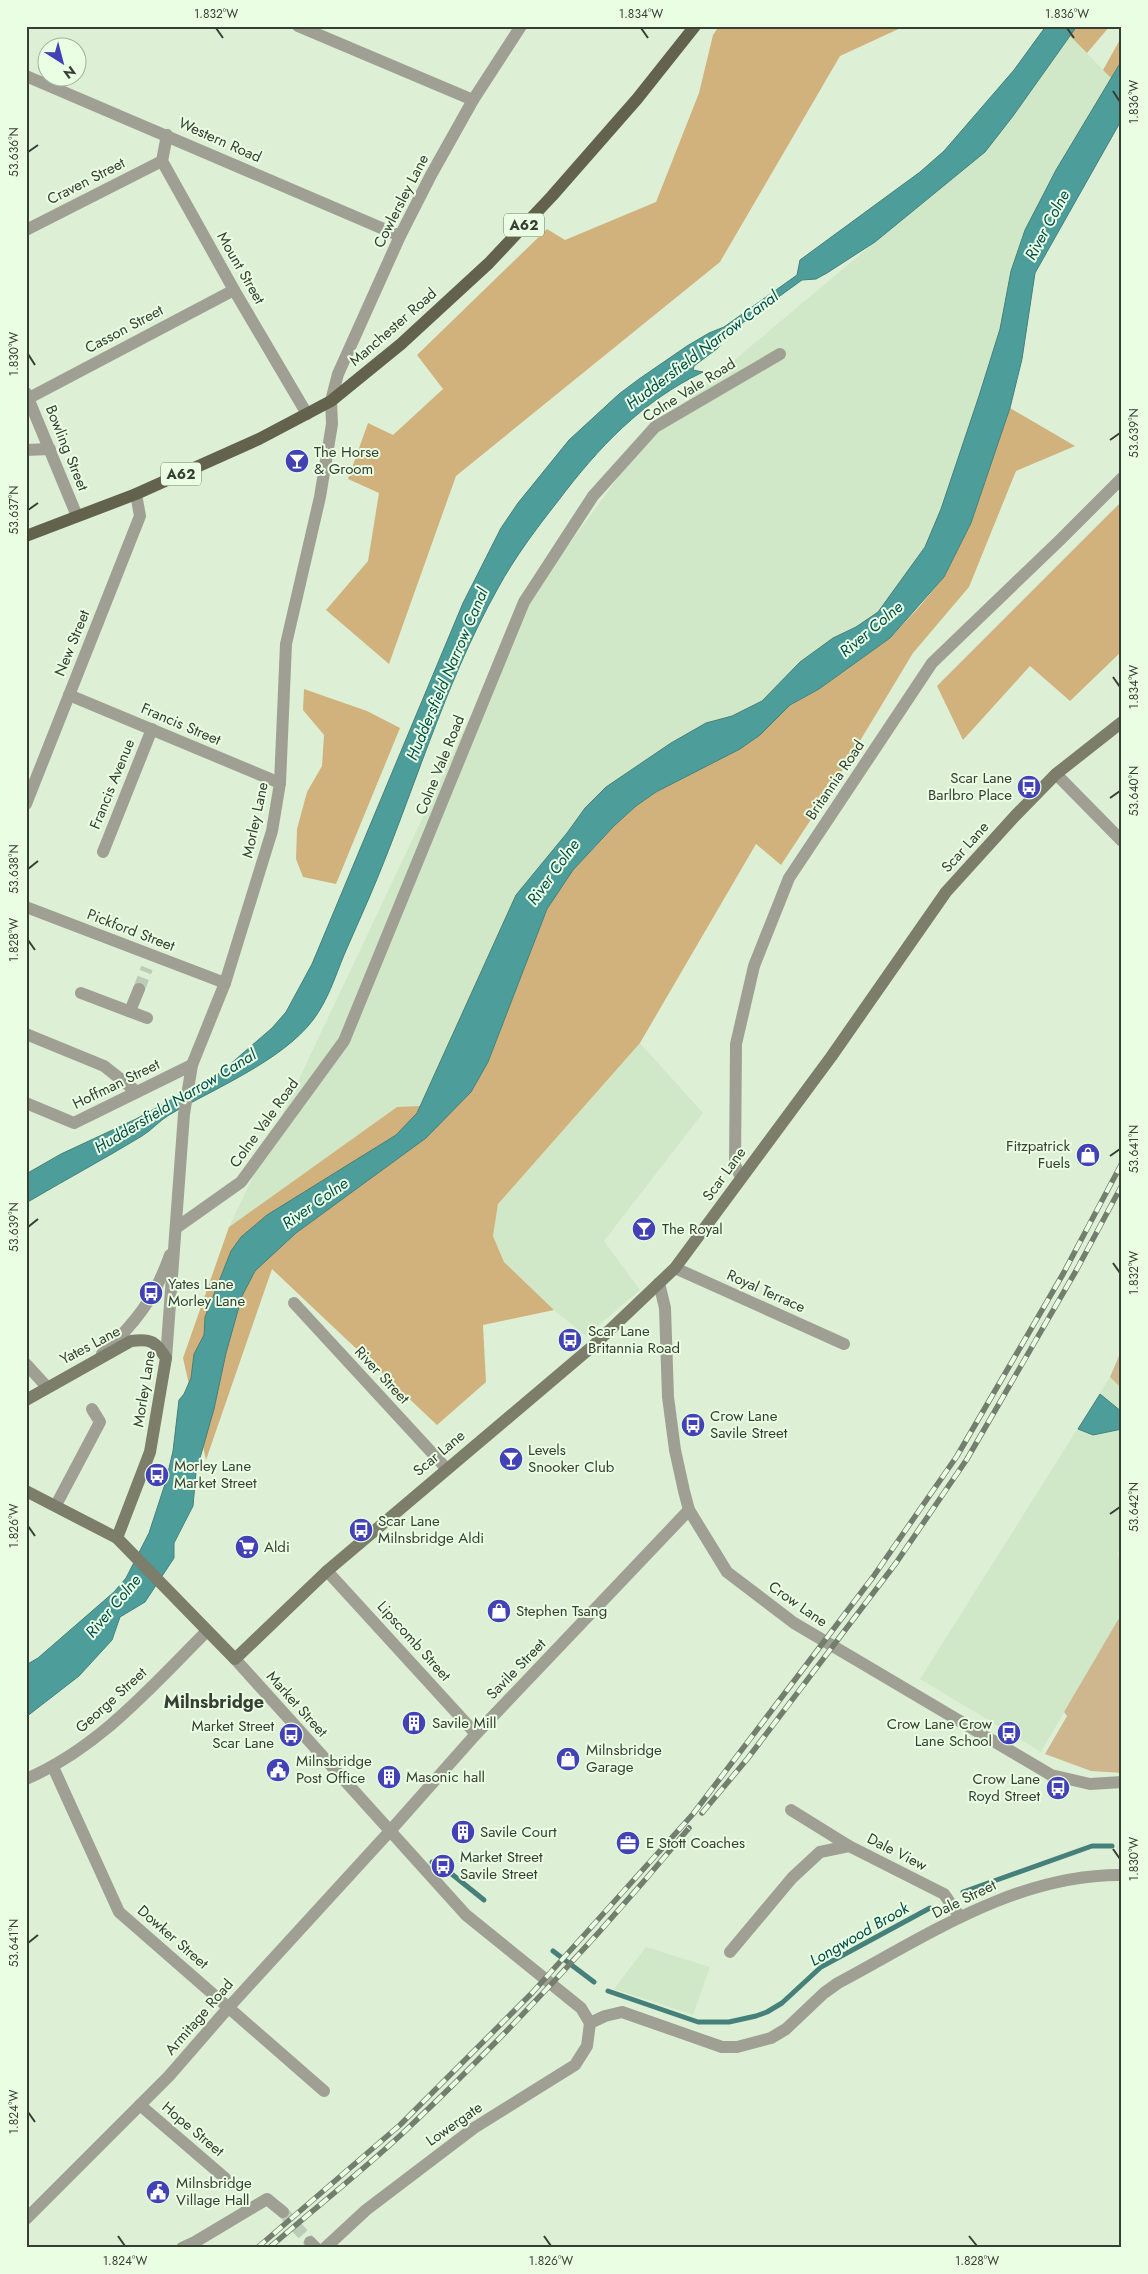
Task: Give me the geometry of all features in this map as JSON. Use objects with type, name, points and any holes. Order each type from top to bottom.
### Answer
[{"type":"main road","name":"Manchester Road","points":[[26,536],[136,494],[260,439],[331,401],[401,344],[489,263],[552,196],[637,99],[694,26]]},
{"type":"main road","name":"Scar Lane","points":[[235,1659],[327,1571],[446,1468],[594,1345],[675,1268],[837,1049],[946,892],[1056,774],[1122,722]]},
{"type":"main road","name":"Yates Lane","points":[[26,1400],[131,1341],[146,1339],[157,1345],[166,1358]]},
{"type":"main road","name":"Morley Lane","points":[[120,1541],[150,1452],[166,1358]]},
{"type":"main road","name":"Market Street","points":[[26,1491],[56,1505],[120,1541],[235,1659]]},
{"type":"street","points":[[298,26],[473,100]]},
{"type":"street","name":"Cowlersley Lane","points":[[331,401],[338,374],[400,236],[431,175],[473,100],[521,26]]},
{"type":"street","name":"Western Road","points":[[26,76],[400,236]]},
{"type":"street","points":[[162,161],[167,135]]},
{"type":"street","name":"Craven Street","points":[[26,230],[162,161]]},
{"type":"street","name":"Mount Street","points":[[162,161],[234,290],[307,414]]},
{"type":"street","name":"Casson Street","points":[[27,396],[234,290]]},
{"type":"street","name":"Colne Vale Road","points":[[176,1233],[240,1182],[344,1041],[524,602],[593,496],[655,427],[780,354]]},
{"type":"street","name":"Bowling Street","points":[[27,396],[77,516]]},
{"type":"street","name":"Morley Lane","points":[[166,1358],[184,1114],[190,1071],[225,983],[272,831],[280,783],[286,644],[320,497],[332,424],[331,401]]},
{"type":"street","points":[[26,450],[50,449]]},
{"type":"street","name":"Britannia Road","points":[[741,1177],[735,1165],[736,1044],[754,966],[789,878],[932,664],[1122,478]]},
{"type":"street","name":"New Street","points":[[26,804],[140,516],[136,494]]},
{"type":"street","name":"Francis Street","points":[[69,695],[280,783]]},
{"type":"street","name":"Francis Avenue","points":[[103,852],[152,729]]},
{"type":"street","points":[[1056,774],[1122,841]]},
{"type":"street","name":"Pickford Street","points":[[26,907],[225,983]]},
{"type":"street","points":[[148,968],[152,955]]},
{"type":"street","points":[[130,1011],[139,989]]},
{"type":"street","points":[[81,993],[148,1018]]},
{"type":"street","points":[[26,1034],[104,1066],[137,1092]]},
{"type":"street","name":"Hoffman Street","points":[[26,1103],[74,1123],[137,1092],[190,1071]]},
{"type":"street","name":"Morley Lane","points":[[98,1358],[126,1333],[145,1308],[162,1277],[176,1233]]},
{"type":"street","name":"Royal Terrace","points":[[675,1268],[844,1344]]},
{"type":"street","name":"Crow Lane","points":[[659,1283],[665,1308],[668,1397],[676,1450],[689,1510],[727,1572],[794,1623],[1019,1758],[1051,1775],[1090,1784],[1122,1782]]},
{"type":"street","name":"River Street","points":[[294,1303],[446,1468]]},
{"type":"street","points":[[26,1364],[47,1387]]},
{"type":"street","points":[[56,1505],[100,1422],[92,1409]]},
{"type":"street","name":"Savile Street","points":[[390,1831],[476,1734],[689,1510]]},
{"type":"street","name":"Lipscomb Street","points":[[327,1571],[476,1734]]},
{"type":"street","name":"George Street","points":[[26,1779],[53,1767],[99,1736],[207,1631]]},
{"type":"street","name":"Market Street","points":[[235,1659],[466,1915],[581,2008],[590,2023]]},
{"type":"street","name":"Dowker Street","points":[[53,1767],[119,1912],[324,2091]]},
{"type":"street","points":[[791,1810],[849,1846]]},
{"type":"street","name":"Armitage Road","points":[[26,2218],[169,2076],[229,2007],[390,1831]]},
{"type":"street","name":"Dale View","points":[[730,1952],[792,1878],[820,1852],[849,1846],[944,1894],[960,1917]]},
{"type":"street","name":"Dale Street","points":[[590,2023],[605,2016],[622,2012],[722,2047],[755,2044],[786,2028],[824,1993],[838,1983],[960,1917],[1010,1894],[1063,1879],[1121,1872]]},
{"type":"street","name":"Lowergate","points":[[325,2248],[366,2210],[474,2128],[576,2065],[587,2046],[590,2023]]},
{"type":"street","name":"Hope Street","points":[[140,2105],[225,2178]]},
{"type":"street","points":[[182,2248],[267,2200],[282,2212]]},
{"type":"shaded area","points":[[719,26],[905,26],[840,56],[720,262],[456,476],[389,664],[326,610],[368,561],[379,493],[348,479],[368,423],[393,435],[443,389],[417,355],[547,229],[565,240],[656,202],[699,93],[713,35]]},
{"type":"shaded area","points":[[1077,26],[1110,26],[1087,53],[1070,36]]},
{"type":"shaded area","points":[[1070,36],[1111,78],[1056,170],[1025,230],[1011,271],[1000,329],[979,396],[941,509],[925,547],[878,612],[856,627],[833,638],[800,662],[762,701],[732,716],[706,723],[606,787],[585,808],[516,895],[469,1003],[420,1106],[396,1108],[229,1227],[521,610],[655,427],[985,152]]},
{"type":"shaded area","points":[[1122,36],[1122,60],[1111,78],[1103,70]]},
{"type":"shaded area","points":[[1010,408],[1075,446],[1016,471],[969,587],[913,653],[831,789],[781,865],[756,844],[640,1043],[498,1204],[493,1236],[504,1262],[554,1310],[483,1325],[486,1382],[437,1425],[272,1269],[206,1460],[183,1358],[229,1227],[397,1107],[420,1106],[471,1091],[488,1062],[547,909],[573,870],[614,826],[636,806],[656,792],[760,735],[790,705],[819,689],[890,638],[944,577],[971,523]]},
{"type":"shaded area","points":[[1122,501],[1122,651],[1070,701],[1030,666],[963,740],[937,686]]},
{"type":"shaded area","points":[[304,689],[367,711],[400,728],[336,884],[303,877],[296,859],[297,829],[307,792],[322,766],[324,735],[303,710]]},
{"type":"shaded area","points":[[640,1043],[703,1113],[604,1241],[640,1290],[586,1336],[554,1310],[504,1262],[493,1236],[498,1204]]},
{"type":"shaded area","points":[[1122,1349],[1122,1389],[1110,1377]]},
{"type":"shaded area","points":[[1110,1377],[1122,1389],[1122,1546],[1117,1554],[1122,1557],[1122,1613],[1041,1752],[920,1679]]},
{"type":"shaded area","points":[[1122,1613],[1122,1773],[1091,1771],[1045,1754],[1067,1716],[1064,1712]]},
{"type":"shaded area","points":[[646,1947],[710,1967],[693,2015],[614,1989]]},
{"type":"water","name":"Huddersfield Narrow Canal","points":[[1046,26],[1077,26],[985,152],[875,242],[816,279],[802,280],[730,332],[718,348],[694,366],[693,370],[703,372],[660,397],[605,445],[573,481],[534,533],[511,565],[478,625],[445,702],[369,898],[327,996],[313,1020],[300,1035],[265,1061],[169,1115],[142,1136],[26,1203],[26,1174],[61,1154],[136,1119],[220,1073],[272,1028],[286,1012],[312,964],[463,603],[501,528],[518,503],[569,440],[619,394],[639,379],[687,346],[709,333],[724,327],[797,275],[800,260],[920,172],[944,151],[1014,70]]},
{"type":"water","name":"River Colne","points":[[1122,60],[1122,119],[1035,273],[1022,359],[1010,408],[971,523],[944,577],[890,638],[819,689],[790,705],[760,735],[740,749],[656,792],[636,806],[614,826],[573,870],[547,909],[488,1062],[471,1092],[426,1138],[296,1233],[255,1271],[242,1296],[196,1472],[193,1506],[174,1543],[174,1558],[145,1602],[120,1617],[112,1640],[79,1676],[26,1717],[26,1665],[38,1658],[114,1592],[126,1578],[149,1533],[166,1481],[173,1451],[179,1400],[184,1394],[191,1378],[194,1354],[204,1335],[205,1317],[231,1251],[241,1237],[267,1215],[396,1135],[417,1113],[516,895],[585,808],[606,787],[671,743],[706,723],[732,716],[762,701],[800,662],[833,638],[856,627],[878,612],[925,547],[941,509],[979,396],[1000,329],[1011,271],[1025,230],[1056,170]]},
{"type":"water","points":[[1100,1394],[1122,1412],[1122,1429],[1093,1435],[1078,1429]]},
{"type":"waterway","name":"Longwood Brook","points":[[963,1892],[1092,1846],[1112,1846]]},
{"type":"waterway","points":[[432,1862],[438,1863],[484,1900]]},
{"type":"waterway","name":"Longwood Brook","points":[[608,1991],[698,2022],[729,2022],[756,2016],[782,2003],[821,1967],[930,1908]]},
{"type":"waterway","name":"Longwood Brook","points":[[553,1951],[594,1982]]},
{"type":"tunnel","points":[[139,989],[147,968]]},
{"type":"tunnel","points":[[283,2212],[310,2242]]},
{"type":"railway","points":[[257,2248],[400,2125],[532,1993],[693,1814],[873,1577],[957,1456],[1063,1274],[1122,1163]]},
{"type":"railway","points":[[702,1813],[748,1758],[896,1563],[967,1459],[1077,1269],[1122,1185]]},
{"type":"railway","points":[[269,2248],[388,2147],[442,2096],[551,1984],[689,1828]]},
{"type":"place","name":"The Horse & Groom","points":[[297,461]]},
{"type":"place","name":"Scar Lane Barlbro Place","points":[[1029,787]]},
{"type":"place","name":"Fitzpatrick Fuels","points":[[1088,1155]]},
{"type":"place","name":"The Royal","points":[[644,1229]]},
{"type":"place","name":"Yates Lane Morley Lane","points":[[151,1293]]},
{"type":"place","name":"Scar Lane Britannia Road","points":[[570,1340]]},
{"type":"place","name":"Crow Lane Savile Street","points":[[693,1425]]},
{"type":"place","name":"Levels Snooker Club","points":[[511,1459]]},
{"type":"place","name":"Morley Lane Market Street","points":[[157,1475]]},
{"type":"place","name":"Scar Lane Milnsbridge Aldi","points":[[361,1530]]},
{"type":"place","name":"Aldi","points":[[247,1547]]},
{"type":"place","name":"Stephen Tsang","points":[[499,1611]]},
{"type":"place","name":"Savile Mill","points":[[414,1723]]},
{"type":"place","name":"Crow Lane Crow Lane School","points":[[1009,1733]]},
{"type":"place","name":"Market Street Scar Lane","points":[[291,1735]]},
{"type":"place","name":"Milnsbridge Garage","points":[[568,1759]]},
{"type":"place","name":"Milnsbridge Post Office","points":[[278,1770]]},
{"type":"place","name":"Masonic hall","points":[[389,1777]]},
{"type":"place","name":"Crow Lane Royd Street","points":[[1058,1788]]},
{"type":"place","name":"Savile Court","points":[[463,1832]]},
{"type":"place","name":"E Stott Coaches","points":[[628,1843]]},
{"type":"place","name":"Market Street Savile Street","points":[[443,1866]]},
{"type":"place","name":"Milnsbridge Village Hall","points":[[158,2192]]},
{"type":"district","name":"Milnsbridge","points":[[214,1702]]}]
